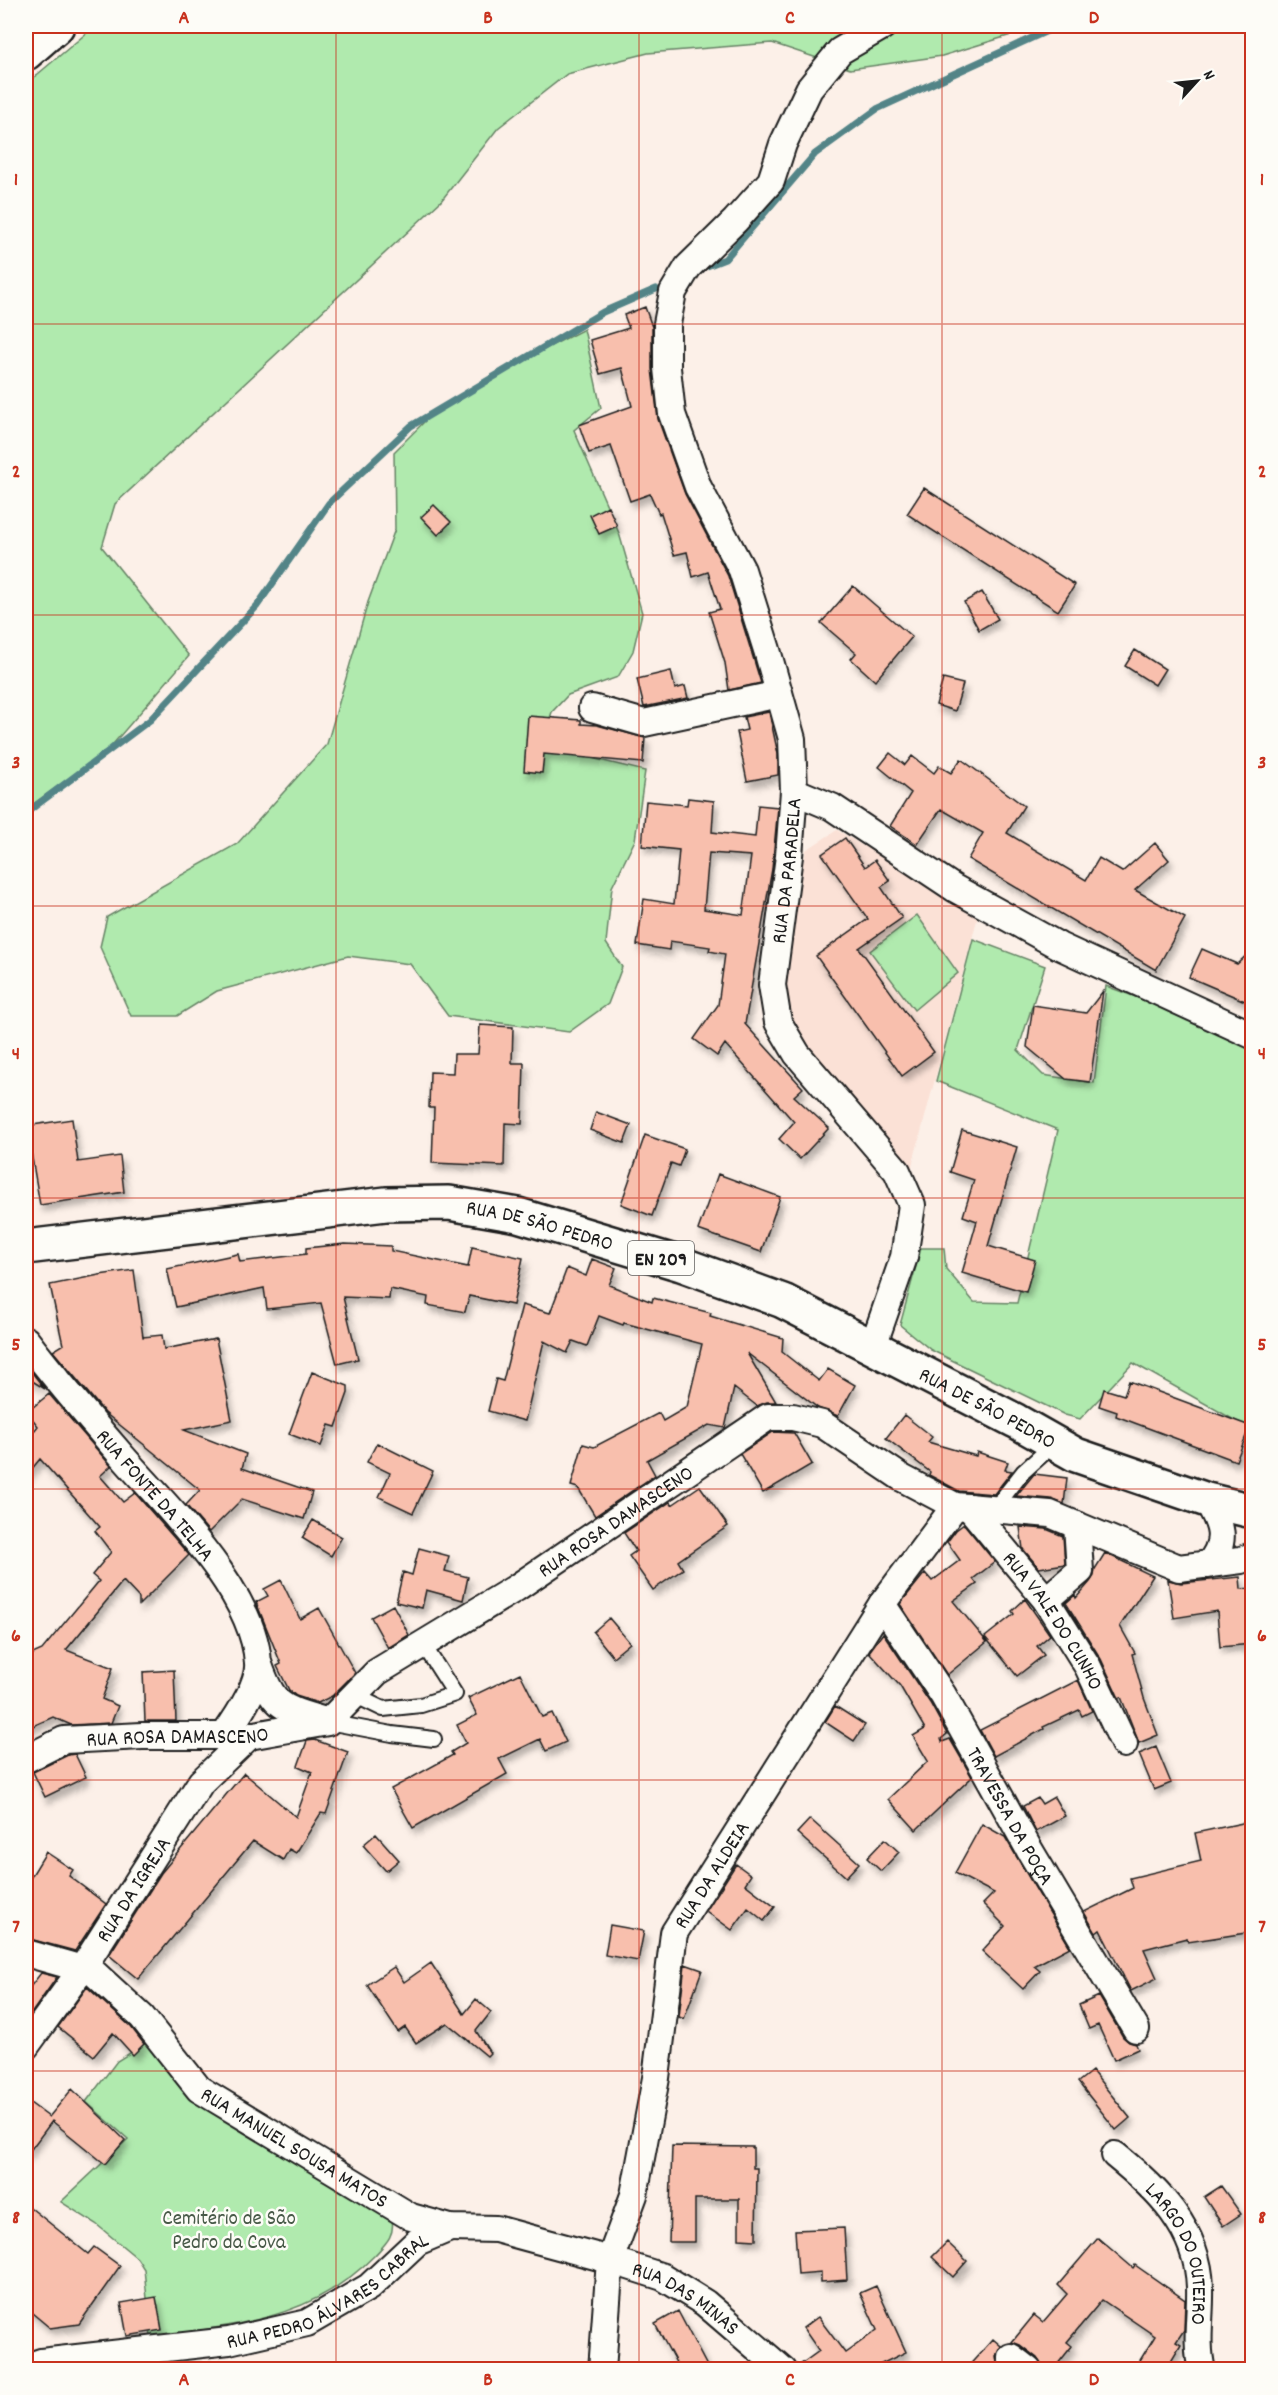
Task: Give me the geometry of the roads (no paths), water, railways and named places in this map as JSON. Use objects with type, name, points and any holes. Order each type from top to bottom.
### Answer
[{"type":"main road","points":[[26,53],[57,26]]},
{"type":"main road","name":"RUA DE SÃO PEDRO","points":[[26,1247],[386,1204],[449,1203],[518,1215],[681,1264],[783,1301],[873,1346],[1076,1455],[1207,1500],[1252,1511]]},
{"type":"street","points":[[794,791],[792,739],[742,570],[698,487],[672,414],[667,368],[667,324],[673,292],[688,267],[735,221],[771,181],[783,144],[809,89],[840,51],[883,26]]},
{"type":"street","points":[[592,708],[644,723],[780,694]]},
{"type":"street","name":"RUA DA PARADELA","points":[[873,1346],[904,1257],[912,1205],[897,1171],[797,1054],[778,1022],[772,985],[789,856],[794,791],[832,807],[954,888],[1059,946],[1252,1035]]},
{"type":"street","name":"RUA FONTE DA TELHA","points":[[26,1340],[62,1388],[214,1561],[252,1628],[259,1665],[267,1689],[284,1708],[328,1722]]},
{"type":"street","name":"RUA ROSA DAMASCENO","points":[[26,1759],[64,1740],[142,1736],[236,1736],[328,1722],[377,1672],[516,1588],[768,1417],[793,1417],[822,1424],[902,1478],[962,1506],[1050,1514],[1179,1568],[1241,1560],[1252,1556]]},
{"type":"street","points":[[1207,1500],[1219,1520],[1221,1544],[1208,1565]]},
{"type":"street","name":"RUA VALE DO CUNHO","points":[[962,1506],[1046,1600],[1088,1667],[1124,1744]]},
{"type":"street","name":"RUA DA ALDEIA","points":[[602,2370],[610,2260],[634,2195],[656,2078],[674,1933],[882,1604],[962,1506]]},
{"type":"street","points":[[1046,1600],[1080,1571],[1077,1525]]},
{"type":"street","name":"TRAVESSA DA POÇA","points":[[882,1604],[943,1695],[1029,1849],[1136,2029]]},
{"type":"street","name":"RUA FONTE DA TELHA","points":[[236,1736],[259,1665]]},
{"type":"street","name":"RUA DA IGREJA","points":[[26,2046],[82,1968],[201,1782],[236,1736]]},
{"type":"street","name":"RUA MANUEL SOUSA MATOS","points":[[26,1953],[93,1972],[142,2017],[199,2089],[411,2217],[450,2228],[496,2229],[610,2260]]},
{"type":"street","name":"LARGO DO OUTEIRO","points":[[1115,2155],[1150,2183],[1176,2215],[1194,2249],[1200,2285],[1199,2356],[1202,2370]]},
{"type":"street","name":"RUA PEDRO ÁLVARES CABRAL","points":[[31,2360],[229,2341],[307,2324],[369,2287],[417,2242],[450,2228]]},
{"type":"street","name":"RUA DAS MINAS","points":[[610,2260],[663,2277],[705,2303],[783,2370]]},
{"type":"lane","points":[[994,1509],[1023,1472],[1055,1443]]},
{"type":"lane","points":[[354,1695],[383,1709],[421,1705],[455,1694],[423,1644]]},
{"type":"lane","points":[[328,1722],[392,1734],[434,1738]]},
{"type":"waterway","points":[[707,266],[725,259],[815,154],[877,109],[1058,26]]},
{"type":"waterway","points":[[26,813],[150,720],[257,606],[329,503],[411,426],[603,312],[656,289]]},
{"type":"park label","name":"Cemitério de São Pedro da Cova","points":[[229,2229]]}]
